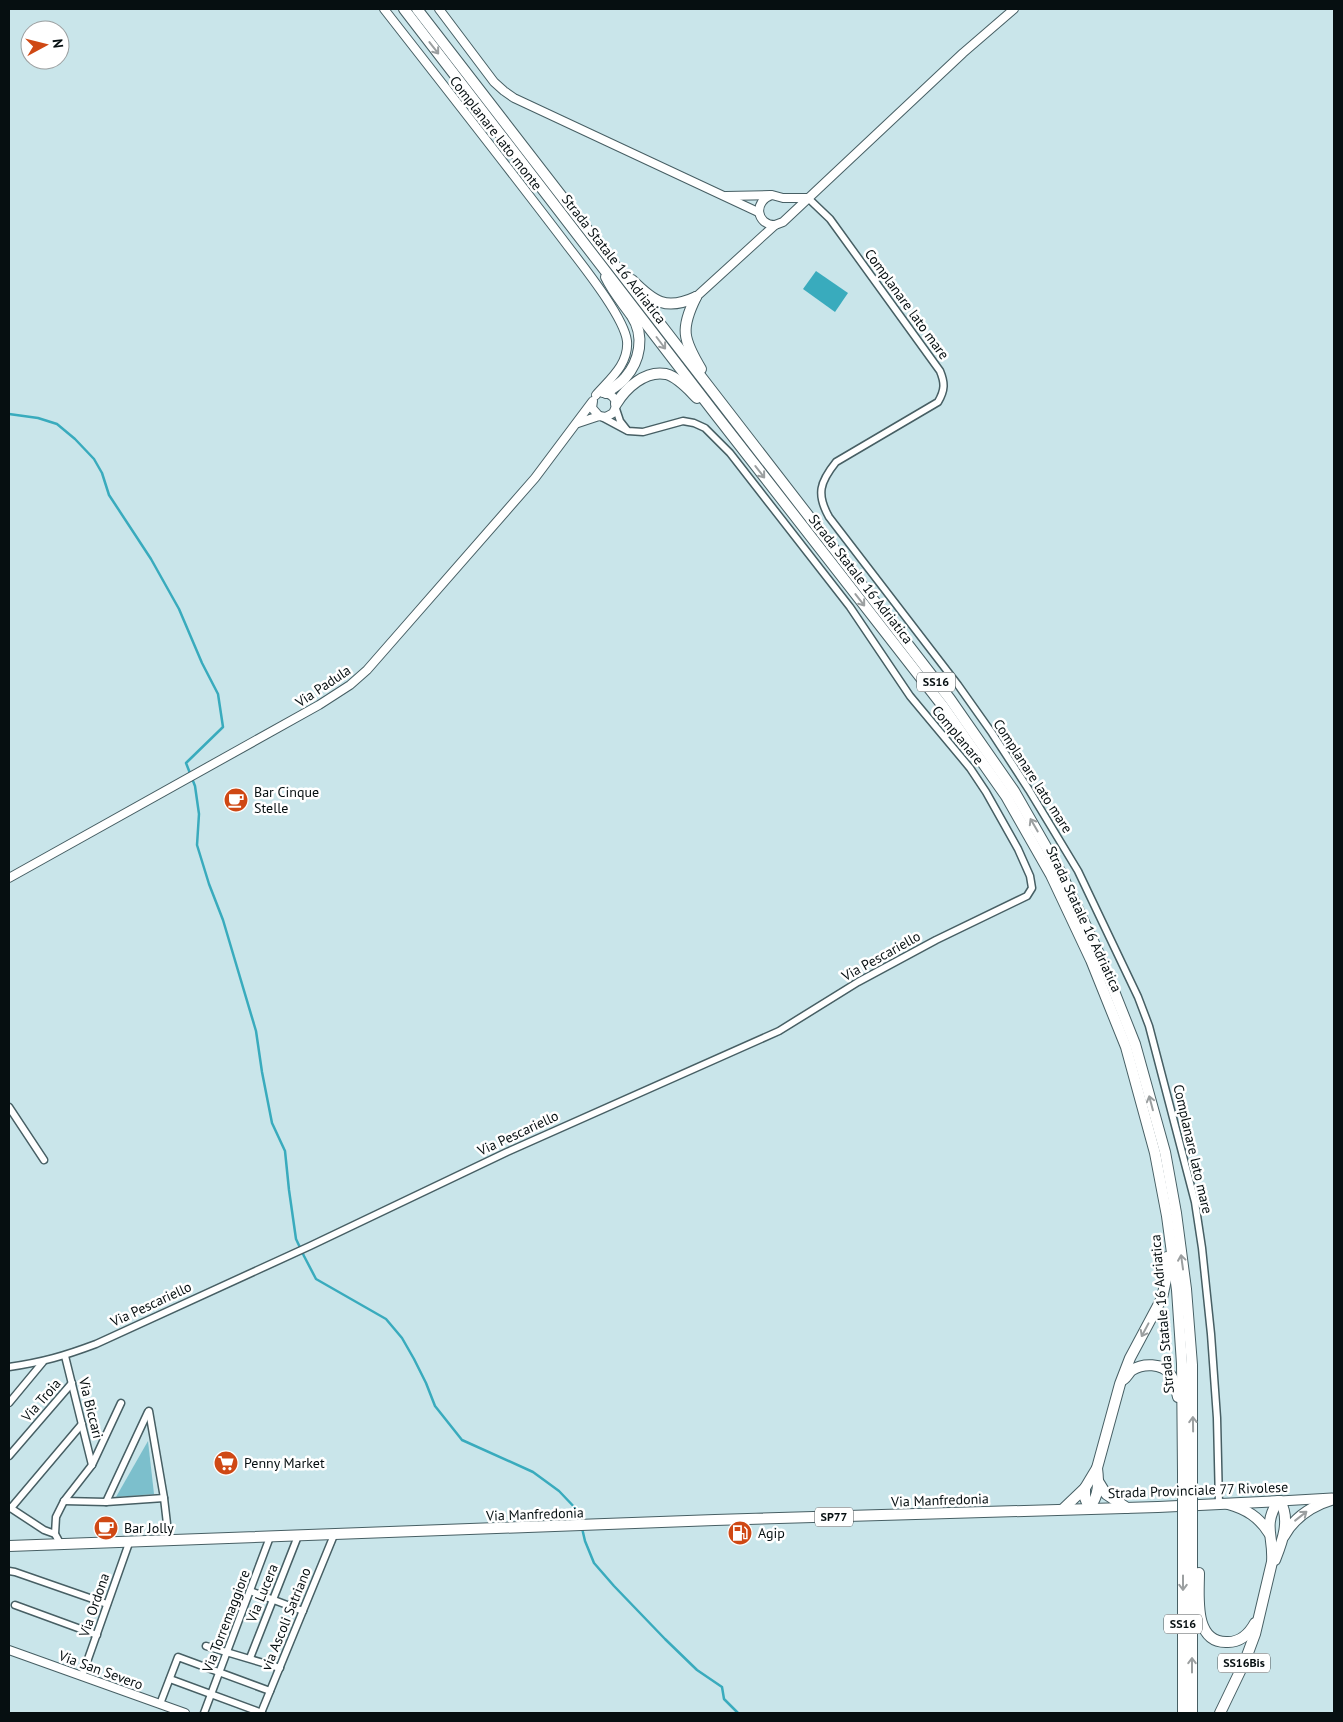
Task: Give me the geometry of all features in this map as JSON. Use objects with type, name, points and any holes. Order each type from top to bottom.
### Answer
[{"type":"main road","name":"Strada Statale 16 Adriatica","points":[[404,9],[600,255]]},
{"type":"main road","name":"Strada Statale 16 Adriatica","points":[[417,9],[600,255],[942,704],[1006,796],[1051,875],[1091,960],[1126,1047],[1155,1153],[1167,1216],[1176,1290],[1182,1355],[1183,1430],[1188,1473]]},
{"type":"main road","points":[[600,255],[648,296],[661,302],[670,305],[678,304],[696,297]]},
{"type":"main road","points":[[598,397],[625,378],[636,360],[640,344],[638,329],[633,318],[612,290],[600,255]]},
{"type":"main road","points":[[696,297],[687,318],[685,328],[686,339],[689,350],[717,408]]},
{"type":"main road","points":[[616,407],[629,387],[650,375],[658,374],[668,375],[717,408]]},
{"type":"main road","name":"Strada Statale 16 Adriatica","points":[[717,408],[950,699],[1014,791],[1061,872],[1100,956],[1135,1044],[1165,1152],[1176,1213],[1186,1289],[1192,1365],[1188,1473],[1192,1713]]},
{"type":"main road","points":[[1063,1509],[1085,1488],[1097,1468],[1120,1384],[1130,1358],[1162,1298],[1167,1275],[1167,1216]]},
{"type":"main road","points":[[1120,1384],[1133,1370],[1146,1365],[1159,1366],[1170,1373],[1176,1384],[1183,1430]]},
{"type":"main road","points":[[1085,1488],[1084,1498],[1089,1508],[1096,1499],[1097,1468]]},
{"type":"main road","points":[[1098,1482],[1106,1494],[1127,1508]]},
{"type":"main road","points":[[1269,1575],[1286,1533],[1298,1518],[1316,1506],[1334,1498]]},
{"type":"main road","name":"Strada Provinciale 77 Rivolese","points":[[1063,1509],[1127,1508],[1334,1498]]},
{"type":"main road","points":[[1188,1535],[1199,1570],[1200,1620],[1207,1633],[1220,1642],[1239,1640],[1251,1630],[1261,1611],[1272,1556],[1269,1518],[1279,1501]]},
{"type":"main road","points":[[1279,1501],[1285,1512],[1280,1546]]},
{"type":"main road","points":[[1223,1504],[1252,1514],[1259,1519],[1270,1534]]},
{"type":"main road","name":"Via Manfredonia","points":[[9,1546],[1063,1509]]},
{"type":"main road","name":"Strada Statale 16 Adriatica","points":[[1183,1713],[1188,1535]]},
{"type":"main road","name":"SS16Bis","points":[[1220,1713],[1252,1644],[1261,1611]]},
{"type":"street","name":"Complanare lato monte","points":[[384,9],[522,186],[606,298],[624,328],[627,340],[622,365],[598,397]]},
{"type":"street","points":[[439,9],[494,82],[514,98],[758,212],[764,222],[776,226]]},
{"type":"street","points":[[696,297],[760,239],[786,220],[963,53],[1014,9]]},
{"type":"street","points":[[724,196],[772,195],[783,198],[808,198]]},
{"type":"street","points":[[758,212],[760,203],[767,196],[772,195]]},
{"type":"street","points":[[783,198],[789,211],[786,220]]},
{"type":"street","name":"Complanare lato mare","points":[[808,198],[830,219],[940,371],[944,382],[944,392],[938,402],[836,462],[826,476],[820,490],[822,505],[829,517],[958,685],[1034,797],[1078,871],[1138,997],[1149,1026],[1195,1202],[1211,1334],[1223,1504]]},
{"type":"street","points":[[760,239],[764,222]]},
{"type":"street","points":[[612,395],[620,420],[628,432],[599,416],[592,408],[598,397],[612,395]]},
{"type":"street","name":"Via Padula","points":[[9,878],[329,700],[362,676],[535,478],[598,397]]},
{"type":"street","points":[[577,423],[599,416],[606,417],[611,415],[616,407]]},
{"type":"street","name":"Complanare","points":[[628,432],[643,432],[683,421],[694,422],[705,428],[730,453],[850,608],[910,696],[970,768],[986,792],[1018,849],[1030,876],[1032,888],[1027,896]]},
{"type":"street","name":"Via Pescariello","points":[[9,1367],[43,1362],[96,1344],[310,1246],[507,1152],[779,1031],[858,982],[936,940],[1027,896]]},
{"type":"street","points":[[9,1107],[44,1160]]},
{"type":"street","name":"Via Biccari","points":[[65,1356],[92,1465]]},
{"type":"street","points":[[9,1403],[43,1362]]},
{"type":"street","name":"Via Troia","points":[[9,1456],[72,1383]]},
{"type":"street","name":"Via Biccari","points":[[55,1534],[56,1517],[64,1501],[92,1465],[121,1403]]},
{"type":"street","points":[[106,1502],[149,1411],[164,1498],[169,1541]]},
{"type":"street","points":[[61,1544],[55,1534],[44,1530],[10,1507],[82,1424]]},
{"type":"street","points":[[64,1501],[106,1502],[164,1498]]},
{"type":"street","name":"via Ascoli Satriano","points":[[261,1713],[334,1535]]},
{"type":"street","name":"Via Lucera","points":[[250,1658],[298,1536]]},
{"type":"street","name":"Via Torremaggiore","points":[[204,1713],[270,1537]]},
{"type":"street","name":"Via Ordona","points":[[82,1676],[129,1543]]},
{"type":"street","points":[[9,1571],[107,1604]]},
{"type":"street","points":[[250,1591],[303,1611]]},
{"type":"street","points":[[15,1605],[97,1635]]},
{"type":"street","points":[[206,1646],[280,1668]]},
{"type":"street","name":"Via San Severo","points":[[9,1650],[185,1713]]},
{"type":"street","points":[[160,1704],[178,1657],[270,1691]]},
{"type":"street","points":[[170,1679],[261,1713]]},
{"type":"shaded area","points":[[816,271],[848,293],[835,312],[803,289]]},
{"type":"shaded area","points":[[148,1441],[154,1494],[116,1497]]},
{"type":"waterway","points":[[9,414],[38,418],[57,424],[94,459],[102,473],[109,495],[151,559],[179,609],[202,663],[218,694],[223,727],[186,763],[195,786],[199,814],[197,845],[223,920],[256,1031],[272,1123],[285,1151],[296,1239],[304,1256],[316,1279],[386,1319],[402,1338],[414,1359],[435,1406],[462,1440],[533,1472],[559,1491],[579,1512],[581,1523]]},
{"type":"waterway","points":[[582,1528],[594,1563],[665,1639],[697,1670],[722,1687],[724,1699],[738,1713]]},
{"type":"place","name":"Bar Cinque Stelle","points":[[236,800]]},
{"type":"place","name":"Penny Market","points":[[226,1463]]},
{"type":"place","name":"Bar Jolly","points":[[106,1528]]},
{"type":"place","name":"Agip","points":[[740,1533]]}]
